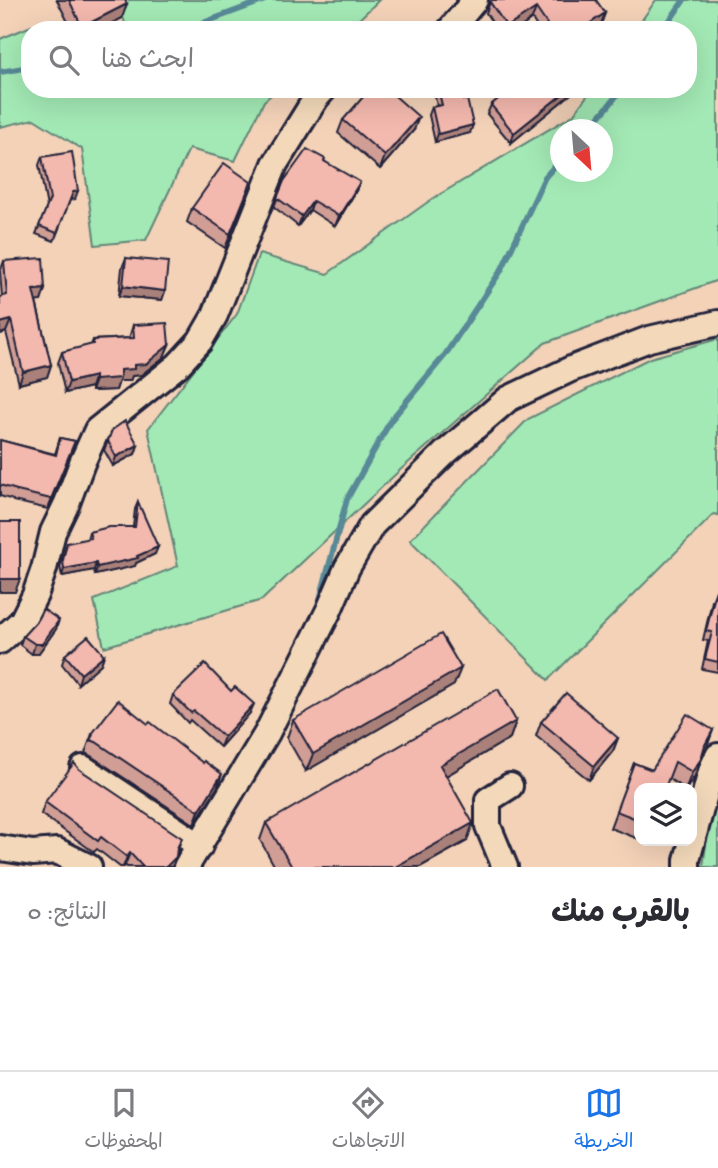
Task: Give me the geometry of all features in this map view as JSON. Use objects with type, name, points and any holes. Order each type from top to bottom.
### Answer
[{"type":"street","points":[[458,21],[475,0]]},
{"type":"street","points":[[0,641],[23,621],[35,595],[53,532],[97,430],[178,365],[200,341],[215,314],[275,164],[316,98]]},
{"type":"street","points":[[186,867],[267,733],[324,620],[346,568],[372,524],[445,453],[508,398],[571,369],[649,339],[718,323]]},
{"type":"street","points":[[687,867],[708,782],[718,757]]},
{"type":"street","points":[[83,768],[200,846]]},
{"type":"street","points":[[506,867],[488,826],[488,800],[510,786]]},
{"type":"street","points":[[0,848],[33,853],[57,851],[89,867]]},
{"type":"green space","points":[[118,0],[379,0],[357,21],[124,21]]},
{"type":"green space","points":[[656,0],[718,0],[718,280],[545,343],[399,471],[262,600],[104,647],[94,600],[178,566],[148,429],[237,314],[259,254],[327,274],[432,199],[550,129],[550,182],[613,182],[613,119],[566,119],[573,115],[585,98],[697,98],[697,21],[641,21]]},
{"type":"green space","points":[[21,30],[21,98],[268,98],[235,161],[189,149],[146,240],[95,245],[82,149],[34,119],[0,127],[0,39]]},
{"type":"green space","points":[[718,339],[718,515],[714,514],[548,680],[410,540],[528,419],[650,358]]},
{"type":"green space","points":[[718,777],[718,867],[703,867],[714,785]]},
{"type":"building","points":[[69,0],[125,0],[127,4],[94,21],[79,21]]},
{"type":"building","points":[[596,0],[605,13],[593,21],[545,21],[536,8],[516,21],[503,21],[490,2]]},
{"type":"building","points":[[362,98],[397,98],[419,117],[385,156],[343,120]]},
{"type":"building","points":[[440,98],[467,99],[473,125],[438,134],[432,107],[442,105]]},
{"type":"building","points":[[499,98],[558,98],[514,133],[491,105]]},
{"type":"building","points":[[307,149],[360,182],[339,216],[313,201],[302,216],[277,198],[284,181]]},
{"type":"building","points":[[72,152],[78,191],[73,192],[57,233],[39,226],[50,199],[42,157]]},
{"type":"building","points":[[224,163],[251,182],[230,234],[192,208]]},
{"type":"building","points":[[43,258],[45,289],[33,290],[51,365],[23,372],[11,320],[0,323],[0,297],[7,295],[4,261]]},
{"type":"building","points":[[126,258],[168,262],[165,291],[123,286]]},
{"type":"building","points":[[167,323],[169,345],[146,364],[134,365],[134,369],[120,370],[120,378],[95,380],[95,376],[69,382],[62,352],[93,344],[93,340],[134,338],[133,325]]},
{"type":"building","points":[[125,421],[138,445],[116,457],[108,441],[112,430]]},
{"type":"building","points":[[60,438],[75,441],[51,499],[0,485],[0,440],[56,455]]},
{"type":"building","points":[[138,502],[158,547],[137,556],[138,558],[97,567],[96,563],[64,569],[67,543],[91,538],[89,532],[109,527],[135,527]]},
{"type":"building","points":[[0,522],[20,522],[20,579],[0,579]]},
{"type":"building","points":[[716,591],[718,662],[705,659],[712,632],[706,631]]},
{"type":"building","points":[[43,609],[59,620],[42,644],[35,644],[23,636],[36,622]]},
{"type":"building","points":[[441,634],[461,668],[313,754],[293,720]]},
{"type":"building","points":[[88,636],[104,655],[81,674],[65,655]]},
{"type":"building","points":[[205,664],[231,691],[235,687],[254,704],[224,737],[194,711],[191,713],[173,695]]},
{"type":"building","points":[[498,689],[516,721],[440,765],[473,823],[395,867],[292,867],[266,823]]},
{"type":"building","points":[[566,693],[618,738],[594,766],[541,722]]},
{"type":"building","points":[[118,700],[148,724],[150,722],[203,763],[204,761],[222,774],[199,811],[90,740]]},
{"type":"building","points":[[687,714],[713,730],[701,759],[692,772],[675,762],[667,783],[634,783],[634,818],[616,811],[634,763],[652,770]]},
{"type":"building","points":[[74,763],[182,838],[176,857],[166,867],[143,867],[130,853],[127,857],[101,837],[98,841],[45,802]]},
{"type":"waterway","points":[[208,21],[265,0]]},
{"type":"waterway","points":[[669,21],[684,0]]},
{"type":"waterway","points":[[0,72],[21,68]]},
{"type":"waterway","points":[[597,119],[615,98]]},
{"type":"waterway","points":[[319,603],[347,499],[391,420],[445,355],[502,269],[550,171]]}]
